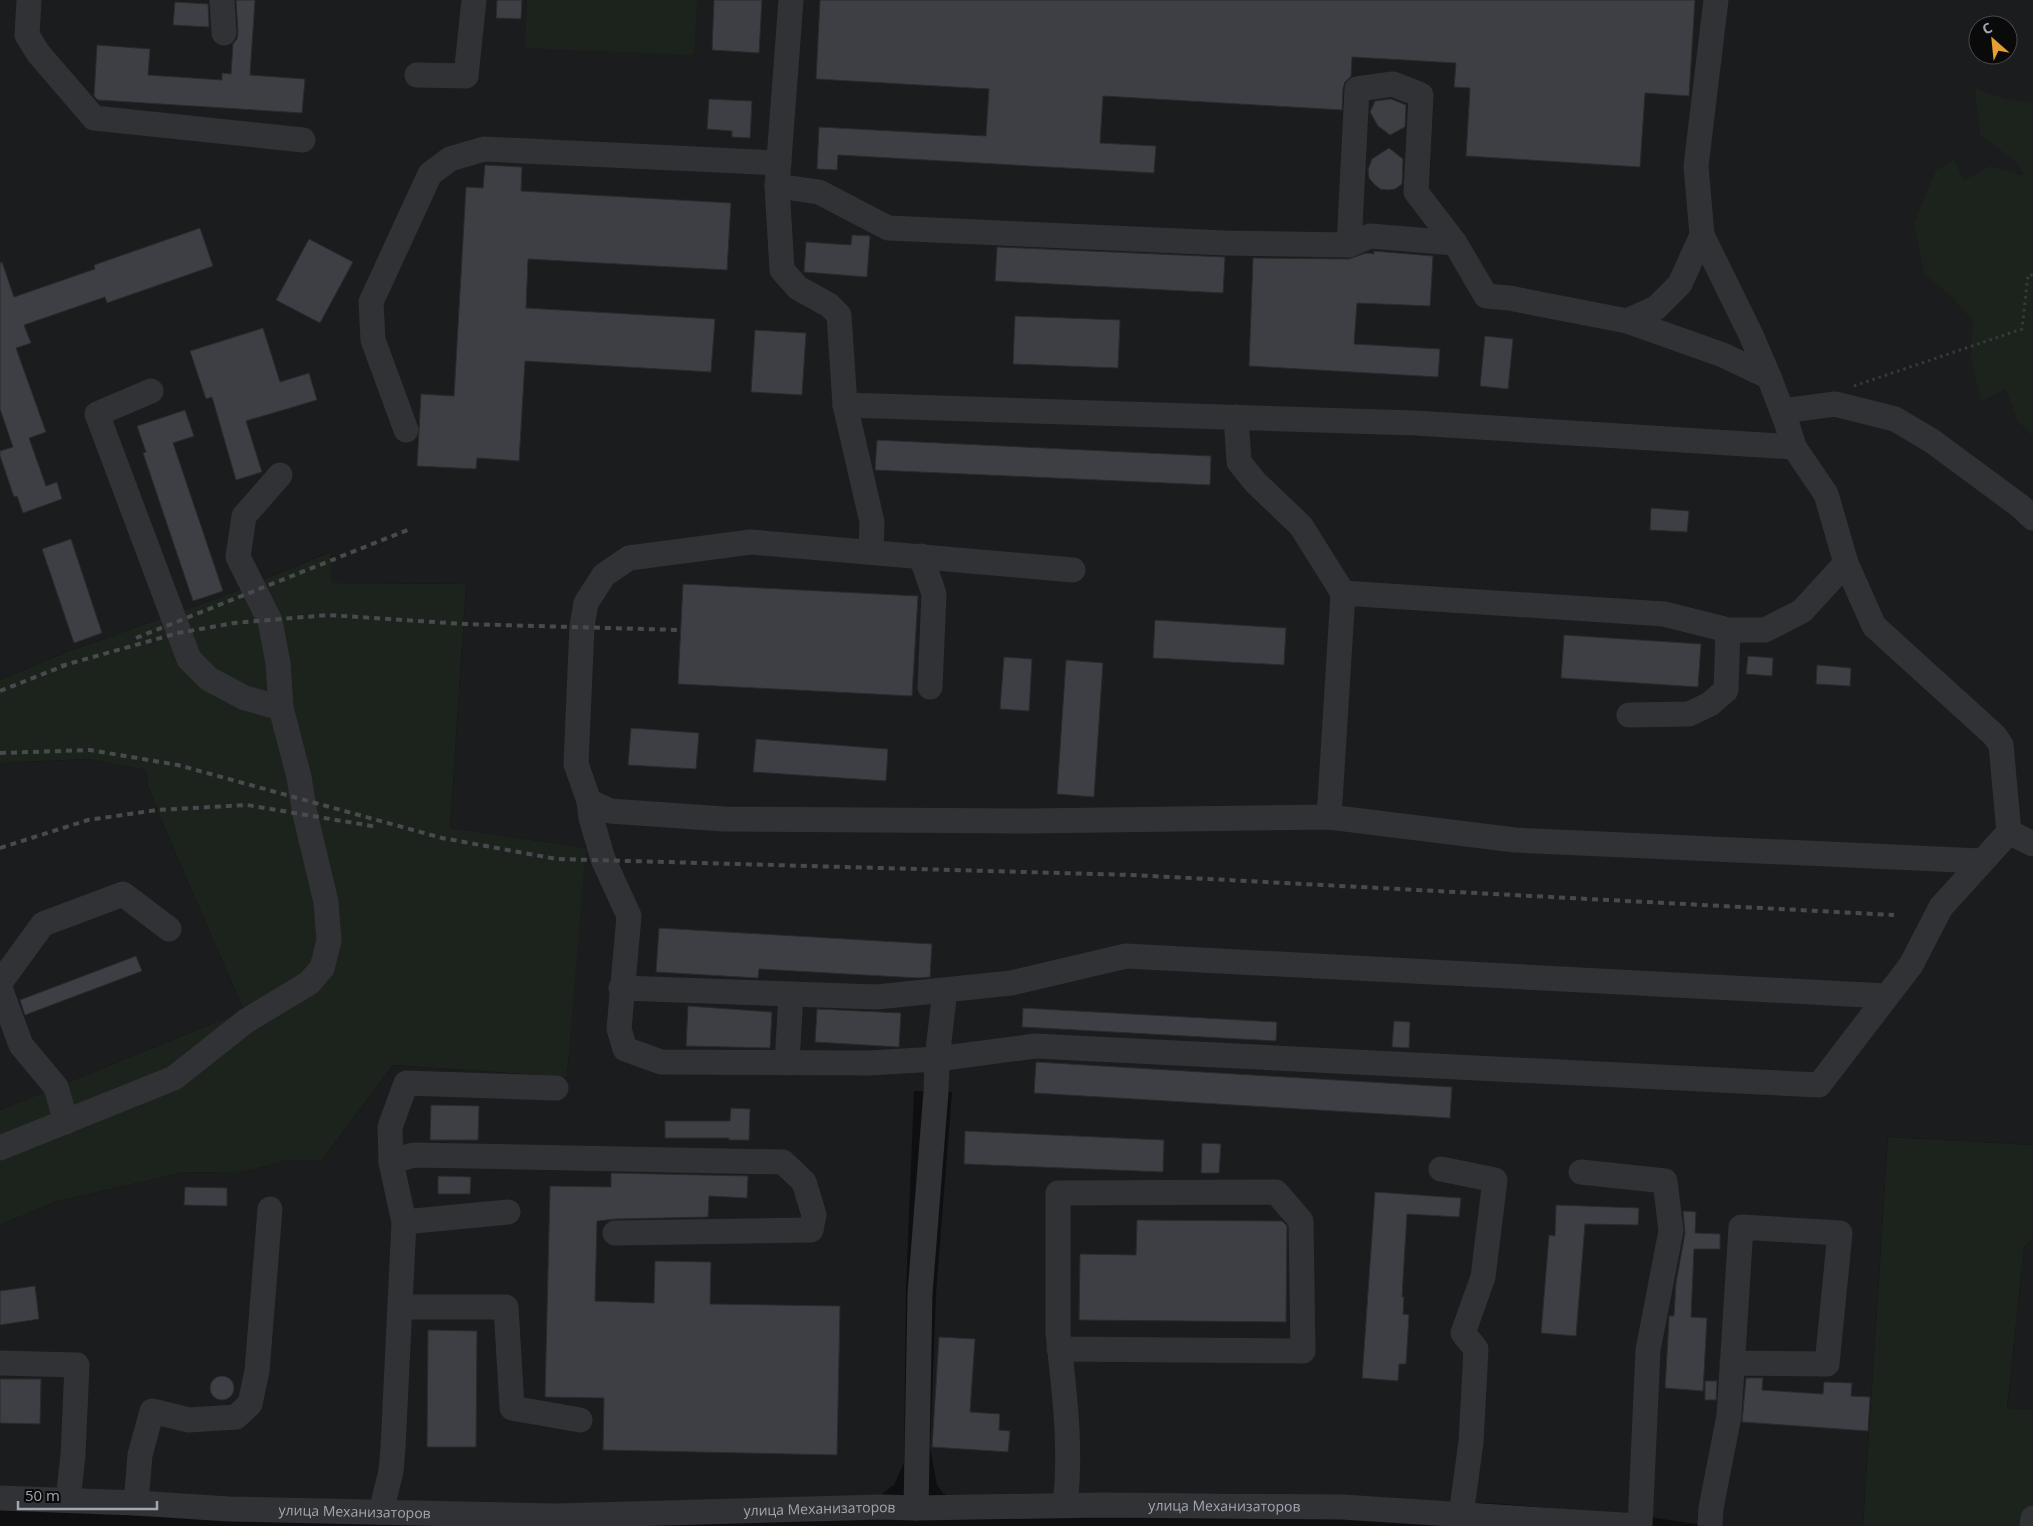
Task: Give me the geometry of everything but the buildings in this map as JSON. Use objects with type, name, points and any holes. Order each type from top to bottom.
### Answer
[{"type":"street","points":[[29,0],[27,35],[38,53],[94,118],[303,140]]},
{"type":"street","points":[[222,0],[224,33]]},
{"type":"street","points":[[417,75],[466,76],[474,0]]},
{"type":"street","points":[[791,0],[778,174],[782,270],[798,288],[829,305],[839,315],[845,405],[872,522],[871,551]]},
{"type":"street","points":[[1073,570],[751,542],[629,558],[604,575],[586,603],[582,626],[576,764],[589,801],[590,818],[603,859],[629,916],[621,988],[619,1029],[625,1048],[661,1062],[869,1063],[937,1059],[1035,1046],[1819,1085],[1911,965],[1941,907],[2009,832],[2001,746],[1994,735],[1874,626],[1846,563],[1826,494],[1794,448],[1783,411],[1751,335],[1702,236],[1696,166],[1716,0]]},
{"type":"street","points":[[1349,245],[1357,89],[1393,84],[1421,95],[1416,192],[1455,243],[1486,296],[1509,298],[1626,321],[1722,355],[1769,377]]},
{"type":"street","points":[[406,430],[373,340],[371,302],[430,174],[450,159],[484,149],[778,174],[819,192],[888,228],[1225,243],[1349,245],[1370,236],[1455,243]]},
{"type":"street","points":[[1626,321],[1656,308],[1680,284],[1702,236]]},
{"type":"street","points":[[151,391],[98,414],[189,660],[209,679],[245,698],[280,708]]},
{"type":"street","points":[[1783,411],[1835,404],[1895,419],[1932,440],[2020,506],[2033,518]]},
{"type":"street","points":[[845,405],[1415,422],[1794,448]]},
{"type":"street","points":[[1236,417],[1239,462],[1255,482],[1301,526],[1343,593],[1329,817]]},
{"type":"street","points":[[0,1148],[174,1078],[246,1021],[309,983],[322,968],[328,941],[326,902],[305,814],[299,777],[280,708],[278,663],[270,621],[238,557],[244,516],[280,475]]},
{"type":"street","points":[[921,556],[934,594],[930,687]]},
{"type":"street","points":[[1343,593],[1664,614],[1728,630],[1765,630],[1802,611],[1846,563]]},
{"type":"street","points":[[1629,715],[1689,714],[1710,704],[1726,690],[1728,630]]},
{"type":"street","points":[[589,801],[610,811],[724,819],[1029,822],[1329,817],[1515,840],[1981,861]]},
{"type":"street","points":[[2009,832],[2033,844]]},
{"type":"street","points":[[0,983],[43,924],[124,894],[169,929]]},
{"type":"street","points":[[621,988],[877,997],[1011,983],[1126,956],[1886,996]]},
{"type":"street","points":[[0,988],[21,1045],[56,1087],[66,1122]]},
{"type":"street","points":[[916,1508],[920,1293],[937,1059],[945,990]]},
{"type":"street","points":[[787,1063],[791,994]]},
{"type":"street","points":[[381,1512],[391,1471],[393,1448],[404,1222],[391,1162],[390,1127],[406,1083],[556,1088]]},
{"type":"street","points":[[391,1162],[413,1155],[783,1162],[804,1182],[814,1215],[810,1230],[614,1233]]},
{"type":"street","points":[[1441,1169],[1495,1180],[1484,1277],[1463,1333],[1476,1349],[1470,1442],[1461,1515]]},
{"type":"street","points":[[1582,1172],[1665,1181],[1671,1230],[1648,1350],[1639,1526]]},
{"type":"street","points":[[1059,1350],[1303,1351],[1301,1221],[1276,1192],[1058,1193],[1058,1333],[1059,1350],[1067,1418],[1068,1483],[1065,1505]]},
{"type":"street","points":[[136,1503],[140,1456],[152,1411],[189,1420],[236,1417],[250,1404],[257,1371],[270,1208]]},
{"type":"street","points":[[404,1222],[508,1212]]},
{"type":"street","points":[[1710,1526],[1711,1508],[1729,1416],[1732,1362],[1741,1228],[1840,1233],[1827,1364],[1732,1362]]},
{"type":"street","points":[[400,1307],[506,1308],[512,1408],[580,1420]]},
{"type":"street","points":[[0,1363],[77,1365],[73,1455],[68,1500]]},
{"type":"street","name":"улица Механизаторов","points":[[0,1498],[136,1503],[229,1509],[558,1516],[881,1507],[1065,1505],[1342,1507],[1639,1526]]},
{"type":"street","points":[[2032,1526],[2033,1518]]},
{"type":"path","points":[[1847,389],[2022,329],[2028,275],[2033,275]]},
{"type":"shaded area","points":[[0,0],[2033,0],[2033,1145],[1888,1137],[1863,1526],[1708,1526],[1650,1517],[1504,1504],[1221,1493],[952,1498],[943,1493],[937,1485],[930,1448],[936,1293],[952,1092],[914,1091],[906,1290],[904,1463],[894,1485],[879,1496],[559,1505],[313,1500],[0,1489],[0,1225],[55,1202],[184,1172],[240,1173],[287,1160],[322,1160],[393,1065],[567,1077],[585,848],[450,828],[466,584],[332,583],[329,552],[229,594],[59,655],[0,680]]},
{"type":"shaded area","points":[[527,0],[697,0],[694,55],[525,48]]},
{"type":"shaded area","points":[[1975,88],[2007,100],[2030,102],[2033,105],[2033,436],[2017,420],[2006,389],[1981,402],[1971,357],[1973,321],[1954,299],[1924,273],[1914,223],[1936,170],[1954,160],[1964,180],[1991,166],[2025,176],[2015,161],[1980,135]]},
{"type":"shaded area","points":[[330,552],[332,583],[466,584],[450,828],[586,848],[567,1077],[393,1065],[322,1160],[287,1160],[240,1173],[184,1172],[55,1202],[0,1225],[0,1110],[244,1011],[157,810],[148,786],[145,770],[88,759],[0,763],[0,680],[59,655],[229,594]]},
{"type":"shaded area","points":[[88,759],[145,770],[148,786],[157,810],[244,1011],[0,1110],[0,763]]},
{"type":"shaded area","points":[[1888,1137],[2033,1145],[2033,1238],[2024,1248],[2007,1409],[2033,1410],[2033,1526],[1863,1526]]},
{"type":"shaded area","points":[[2033,1238],[2033,1410],[2007,1410],[2024,1248]]},
{"type":"railway","points":[[136,638],[410,529]]},
{"type":"railway","points":[[61,666],[178,633],[234,623],[328,615],[464,624],[680,630]]},
{"type":"railway","points":[[0,691],[66,665]]},
{"type":"railway","points":[[0,753],[90,750],[178,765],[442,838],[557,859],[1132,875],[1894,915]]},
{"type":"railway","points":[[0,848],[88,820],[157,810],[247,805],[378,827]]}]
